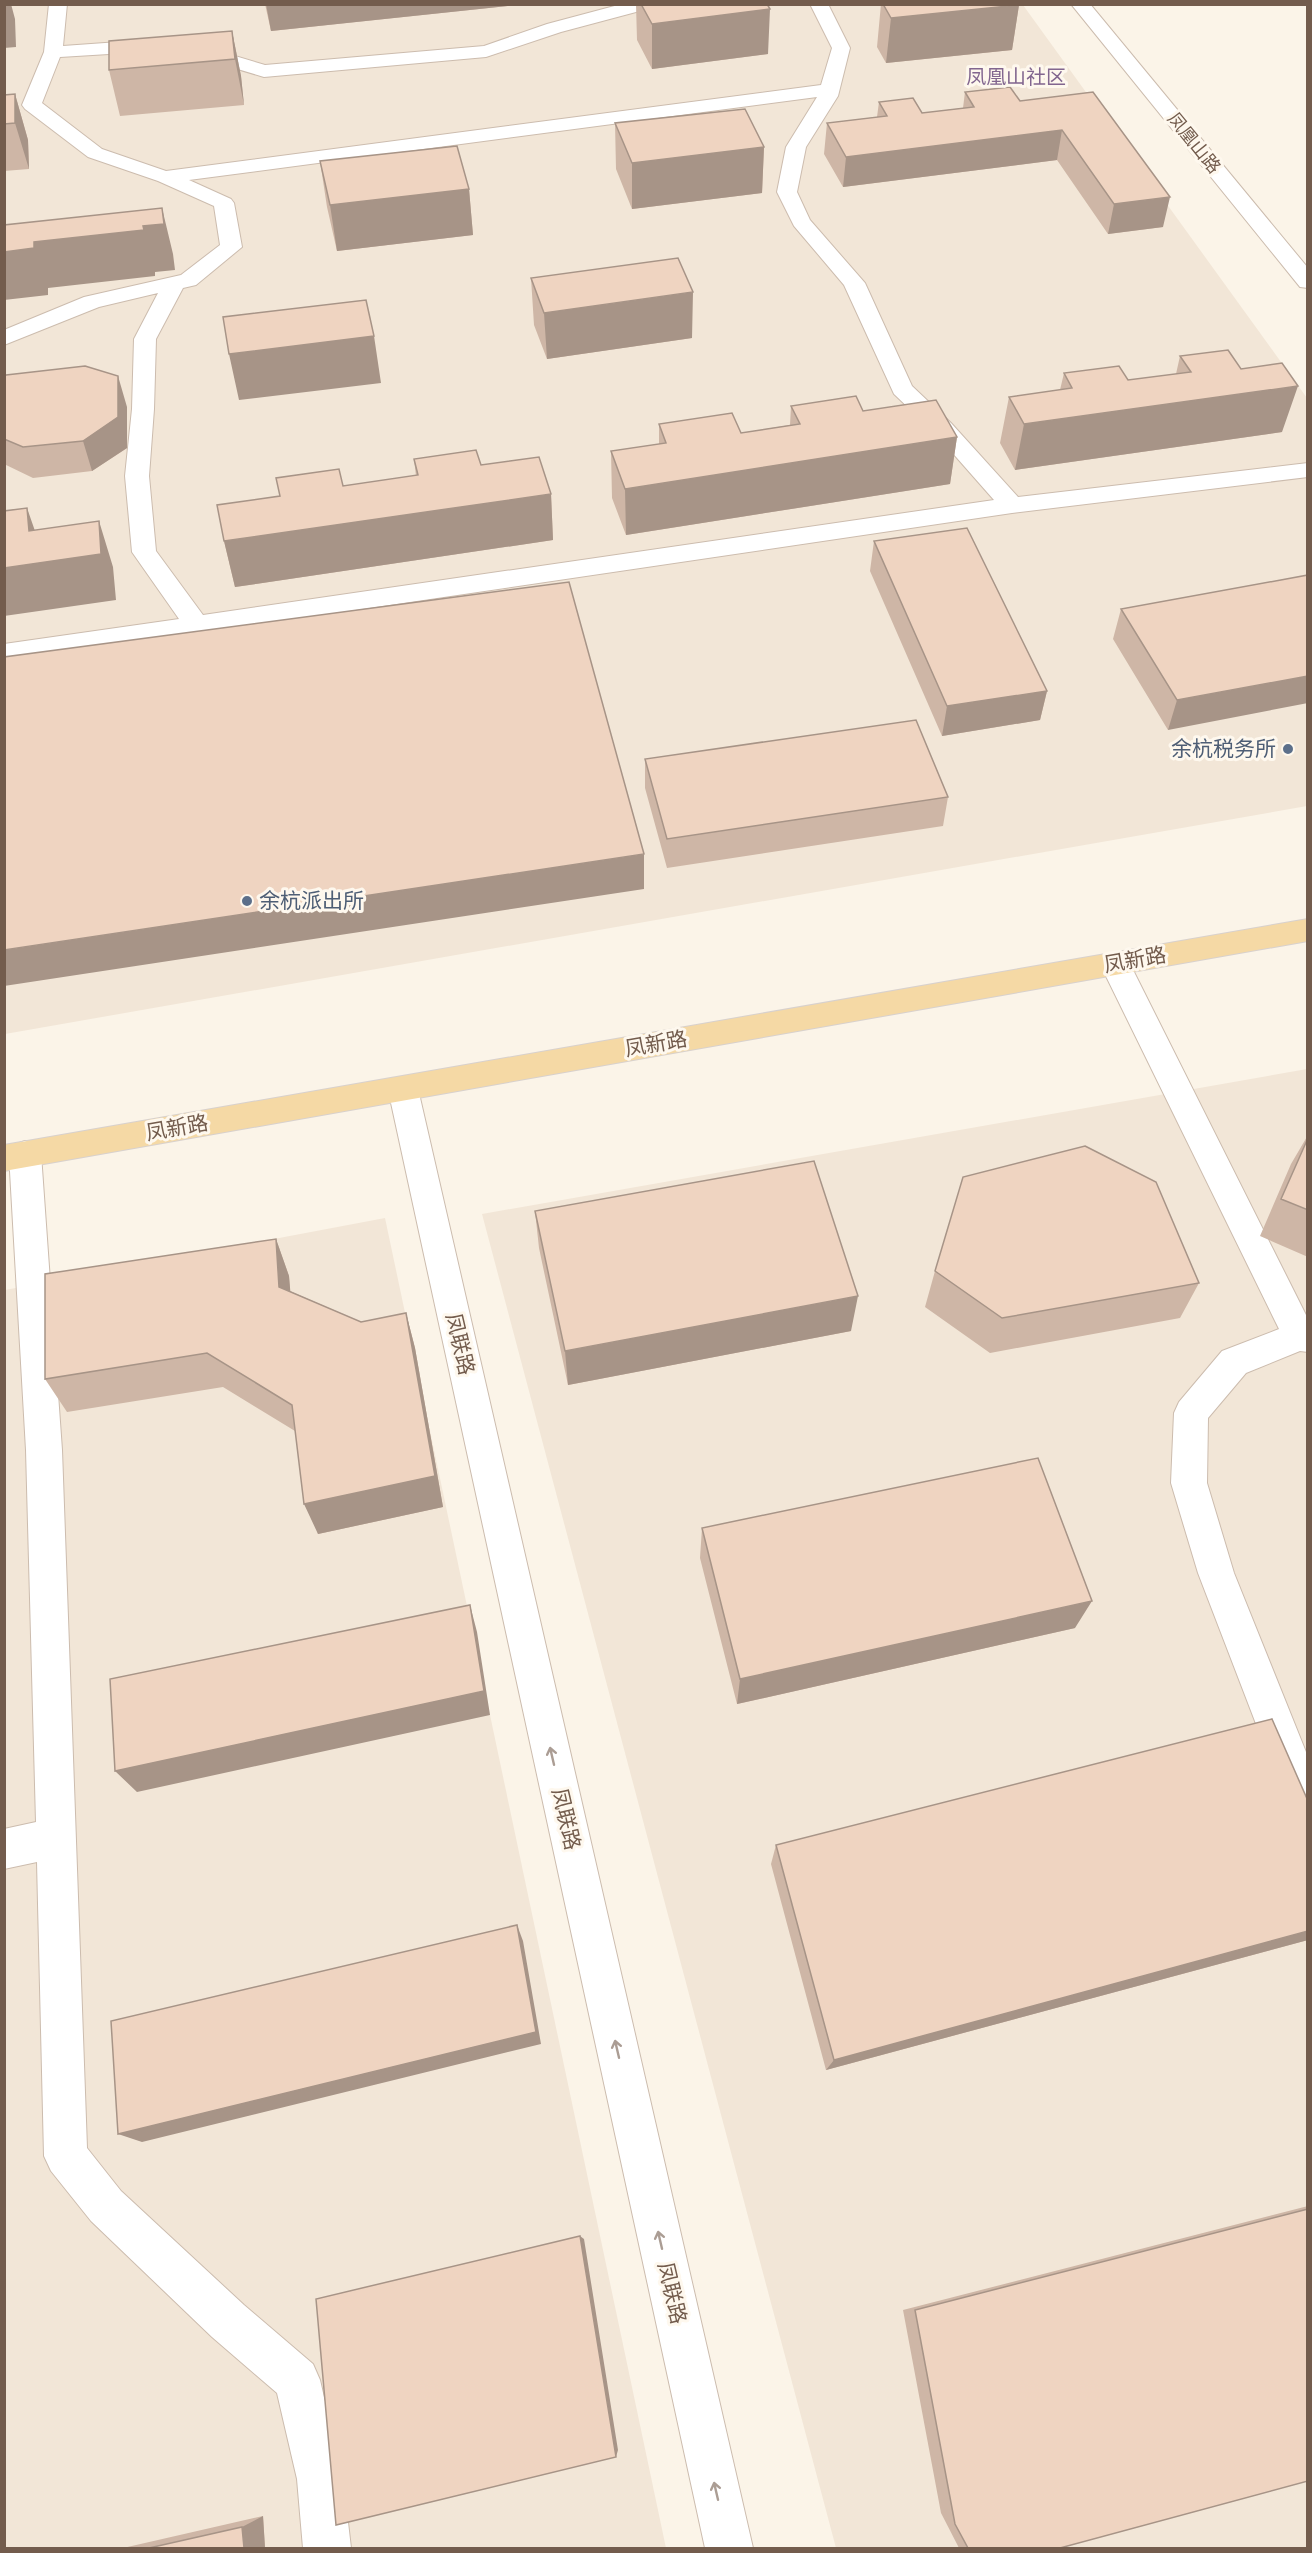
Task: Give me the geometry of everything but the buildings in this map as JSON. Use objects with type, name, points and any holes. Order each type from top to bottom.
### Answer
[{"type":"main road","name":"凤新路","points":[[15,1156],[1308,930]]},
{"type":"street","points":[[4,338],[92,302],[188,280],[231,247],[224,203],[165,177],[95,153],[32,105],[53,52],[58,4]]},
{"type":"street","points":[[53,52],[175,44],[264,71],[486,51],[554,28],[645,4]]},
{"type":"street","points":[[819,4],[841,48],[830,90],[796,147],[787,192],[801,222],[854,283],[902,389],[943,428],[1012,506]]},
{"type":"street","name":"凤凰山路","points":[[1080,4],[1308,282]]},
{"type":"street","points":[[165,177],[830,90]]},
{"type":"street","points":[[175,282],[146,339],[137,476],[144,552],[195,623]]},
{"type":"street","points":[[4,653],[195,623],[1012,506],[1308,470]]},
{"type":"street","points":[[1115,964],[1303,1336],[1234,1362],[1191,1413],[1190,1483],[1216,1573],[1308,1808]]},
{"type":"street","name":"凤联路","points":[[403,1089],[729,2548]]},
{"type":"street","points":[[15,1156],[44,1450],[66,2156],[106,2206],[228,2321],[297,2380],[320,2479],[327,2548]]},
{"type":"street","points":[[4,1849],[55,1838]]},
{"type":"shaded area","points":[[5,5],[1023,5],[1307,398],[1307,806],[5,1034]]},
{"type":"shaded area","points":[[1307,1069],[1307,2548],[836,2548],[482,1214]]},
{"type":"shaded area","points":[[385,1218],[666,2548],[5,2548],[5,1290]]},
{"type":"place","name":"余杭税务所","points":[[1288,749]]},
{"type":"place","name":"余杭派出所","points":[[247,901]]},
{"type":"district","name":"凤凰山社区","points":[[1016,77]]}]
